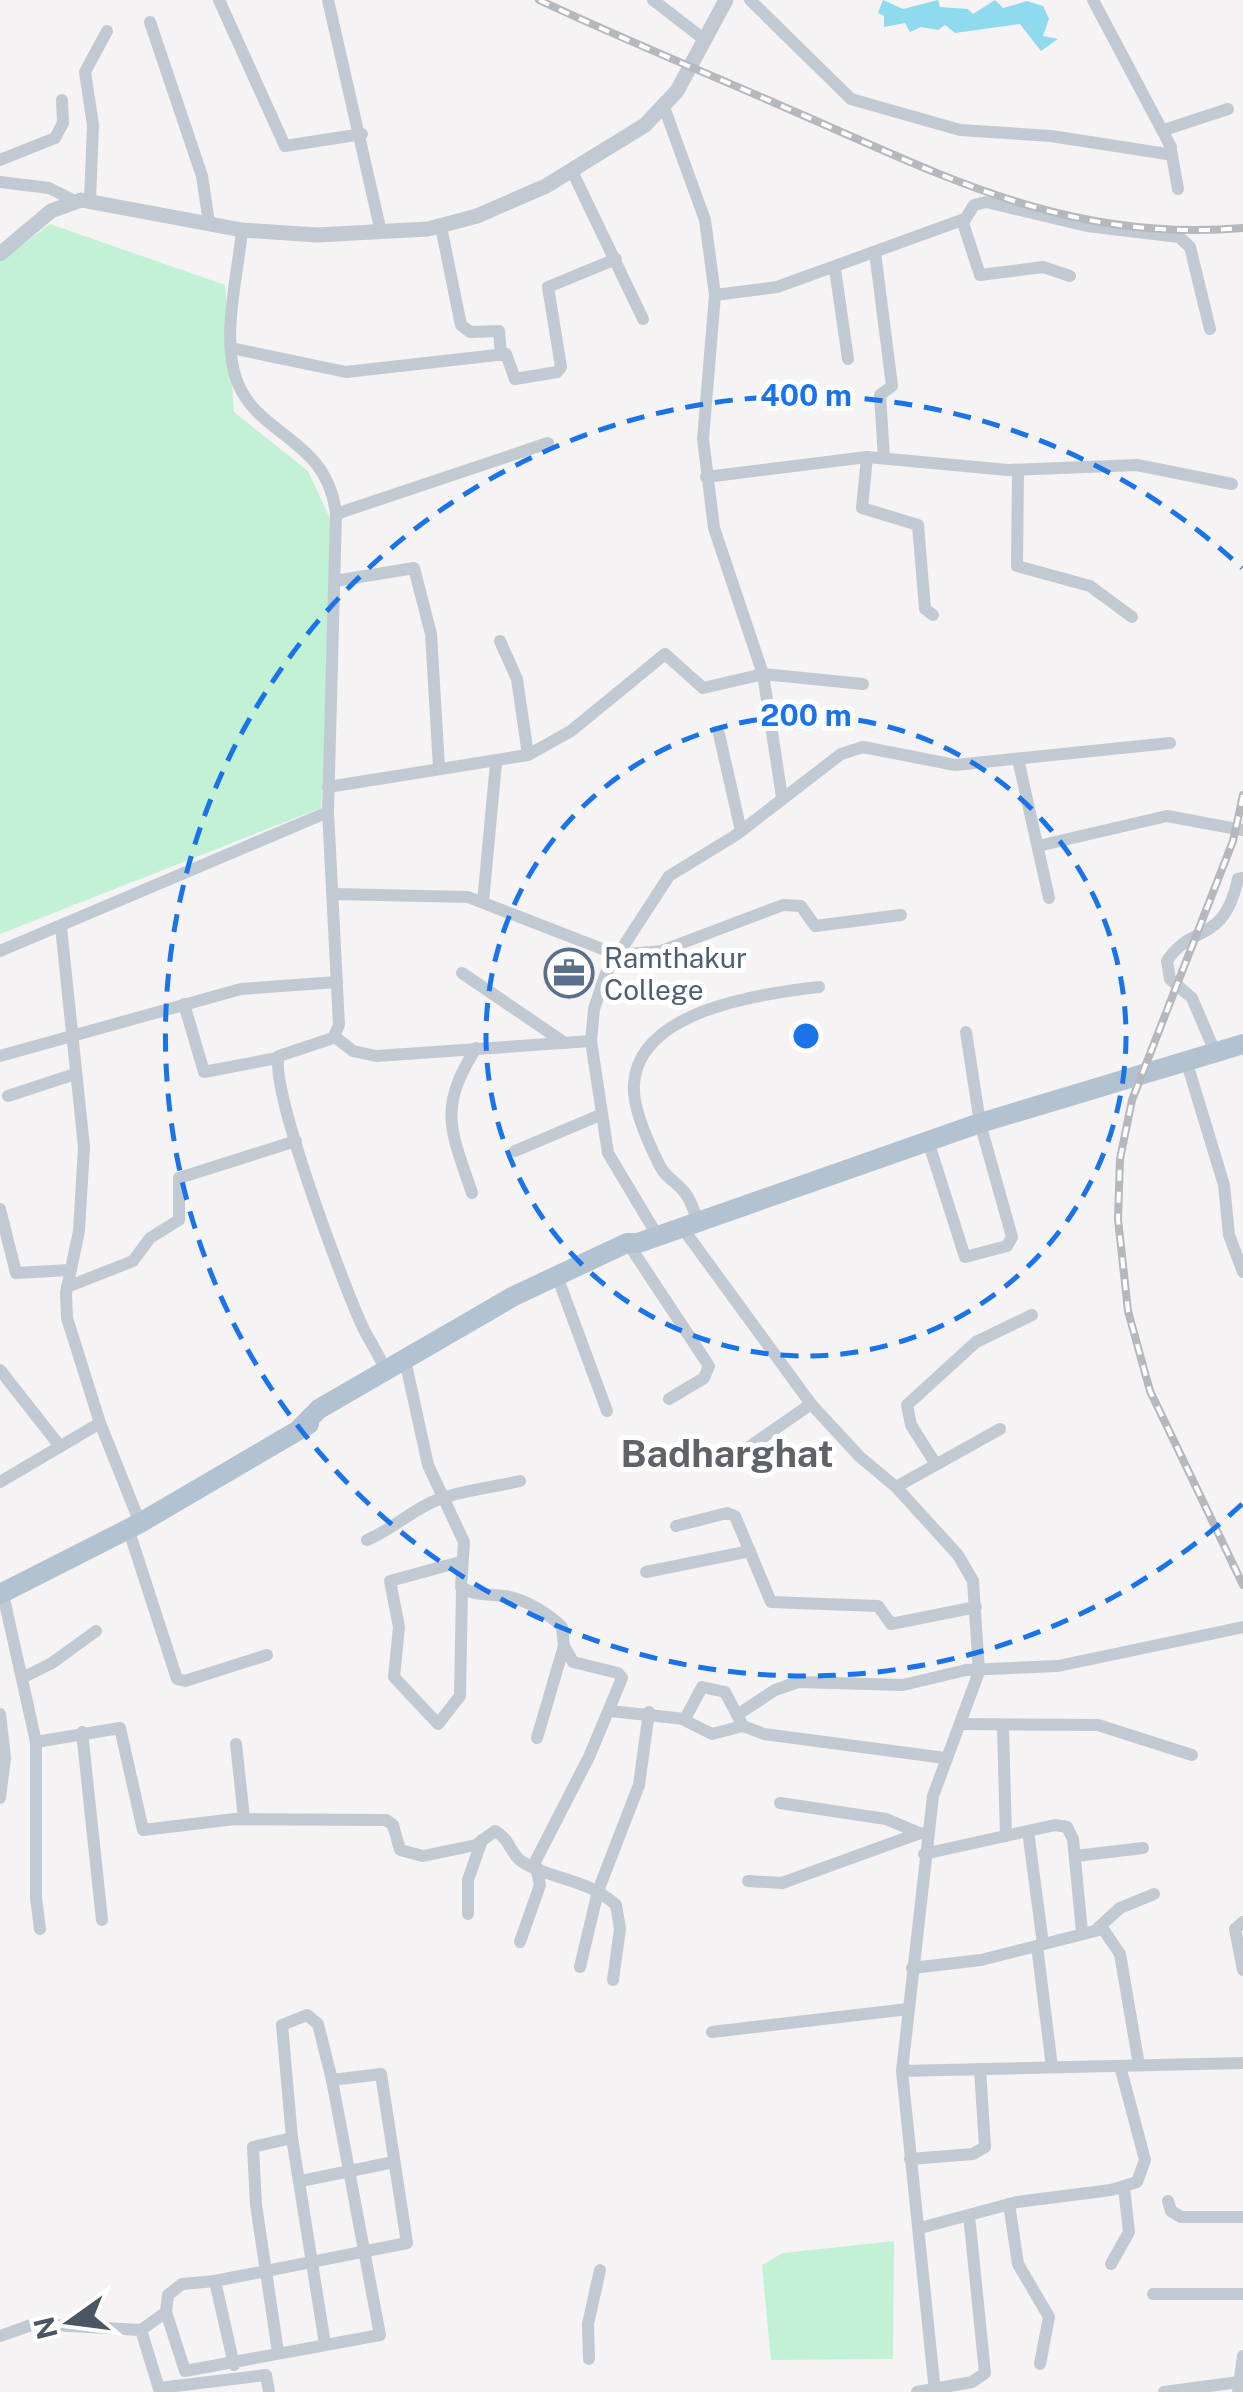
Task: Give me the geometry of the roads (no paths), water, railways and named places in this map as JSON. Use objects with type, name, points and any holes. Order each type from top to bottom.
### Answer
[{"type":"main road","points":[[2,1601],[135,1529],[300,1428],[320,1409],[642,1243],[689,1223],[980,1123],[1243,1044]]},
{"type":"main road","points":[[396,1369],[556,1274],[628,1243],[642,1243]]},
{"type":"street","points":[[218,0],[285,146],[362,134]]},
{"type":"street","points":[[328,0],[362,134],[381,232]]},
{"type":"street","points":[[653,0],[705,40]]},
{"type":"street","points":[[0,182],[49,188],[82,200],[242,230],[316,235],[441,227],[502,206],[629,138],[664,107],[693,66],[726,0]]},
{"type":"street","points":[[750,0],[851,99],[960,130],[1051,136],[1165,154],[1171,150]]},
{"type":"street","points":[[1093,0],[1164,130],[1178,190]]},
{"type":"street","points":[[150,22],[202,176],[209,223]]},
{"type":"street","points":[[82,200],[93,125],[85,72],[107,31]]},
{"type":"street","points":[[0,160],[55,138],[63,123],[62,100]]},
{"type":"street","points":[[664,107],[705,220],[715,295],[707,360],[706,477],[714,528],[763,674],[782,797]]},
{"type":"street","points":[[1164,130],[1228,109]]},
{"type":"street","points":[[572,171],[643,319]]},
{"type":"street","points":[[0,254],[51,211],[82,200]]},
{"type":"street","points":[[715,295],[777,287],[835,269],[964,221],[974,205],[986,202],[1087,226],[1179,238],[1190,247],[1210,328]]},
{"type":"street","points":[[964,221],[980,274],[1044,267],[1070,276]]},
{"type":"street","points":[[441,227],[462,325],[470,332],[499,330],[501,355]]},
{"type":"street","points":[[242,230],[231,348],[241,390],[255,409],[303,448],[324,478],[336,514],[328,787],[337,982],[335,1037]]},
{"type":"street","points":[[875,252],[892,386],[880,395],[884,458]]},
{"type":"street","points":[[231,348],[346,372],[501,355],[508,356],[518,380],[560,370],[548,286],[616,260]]},
{"type":"street","points":[[835,269],[848,358]]},
{"type":"street","points":[[336,514],[548,443]]},
{"type":"street","points":[[706,477],[867,457],[1018,470],[1137,465],[1232,484]]},
{"type":"street","points":[[867,457],[862,508],[918,526],[923,606],[933,615]]},
{"type":"street","points":[[1018,470],[1017,566],[1090,586],[1132,618]]},
{"type":"street","points":[[336,580],[405,566],[414,568],[430,634],[439,767]]},
{"type":"street","points":[[500,641],[517,680],[528,755]]},
{"type":"street","points":[[328,787],[528,755],[571,731],[664,654],[702,687],[763,674],[863,684]]},
{"type":"street","points":[[719,734],[741,831]]},
{"type":"street","points":[[669,1398],[704,1378],[709,1366],[642,1243],[608,1153],[591,1041],[596,1001],[618,955],[669,876],[741,831],[841,754],[863,747],[955,765],[1170,742]]},
{"type":"street","points":[[1018,758],[1049,898]]},
{"type":"street","points":[[484,902],[496,763]]},
{"type":"street","points":[[0,952],[328,812]]},
{"type":"street","points":[[1038,846],[1167,816],[1243,830]]},
{"type":"street","points":[[1214,1052],[1192,998],[1170,980],[1167,961],[1173,952],[1219,923],[1229,909],[1238,879],[1243,878]]},
{"type":"street","points":[[334,894],[425,894],[484,902],[618,955],[660,951],[783,905],[801,906],[815,926],[901,915]]},
{"type":"street","points":[[60,927],[73,1033],[83,1175],[66,1287],[67,1318],[135,1529],[176,1679],[185,1681],[267,1655]]},
{"type":"street","points":[[462,973],[565,1044]]},
{"type":"street","points":[[0,1056],[184,1004],[276,984],[337,982]]},
{"type":"street","points":[[820,987],[758,994],[697,1014],[659,1040],[639,1068],[636,1098],[658,1164],[687,1195],[689,1223],[811,1404],[860,1457],[896,1486],[966,1566],[976,1607],[979,1672],[962,1724],[945,1758],[923,1834],[902,2071],[935,2391]]},
{"type":"street","points":[[184,1004],[204,1072],[277,1058],[335,1037]]},
{"type":"street","points":[[928,1141],[965,1256],[1007,1246],[1012,1237],[980,1123],[966,1032]]},
{"type":"street","points":[[335,1037],[353,1051],[376,1056],[591,1041]]},
{"type":"street","points":[[472,1193],[458,1151],[450,1105],[455,1082],[476,1048]]},
{"type":"street","points":[[277,1058],[296,1142],[358,1316],[396,1369],[424,1454],[464,1542],[460,1562],[460,1696],[438,1724],[394,1677],[400,1627],[390,1581],[460,1562]]},
{"type":"street","points":[[1186,1060],[1224,1184],[1229,1235],[1243,1272]]},
{"type":"street","points":[[8,1096],[76,1074]]},
{"type":"street","points":[[515,1151],[600,1114]]},
{"type":"street","points":[[66,1287],[134,1261],[150,1238],[180,1220],[179,1178],[296,1142]]},
{"type":"street","points":[[0,1209],[5,1254],[19,1274],[70,1270]]},
{"type":"street","points":[[560,1284],[608,1411]]},
{"type":"street","points":[[935,1462],[911,1425],[907,1405],[971,1346],[1032,1314]]},
{"type":"street","points":[[0,1370],[58,1445]]},
{"type":"street","points":[[749,1446],[811,1404]]},
{"type":"street","points":[[0,1482],[100,1423]]},
{"type":"street","points":[[896,1486],[1000,1428]]},
{"type":"street","points":[[367,1540],[401,1526],[407,1515],[442,1498],[520,1481]]},
{"type":"street","points":[[676,1526],[731,1514],[771,1602],[878,1606],[891,1624],[976,1607]]},
{"type":"street","points":[[646,1572],[750,1551]]},
{"type":"street","points":[[462,1590],[510,1597],[550,1616],[562,1627],[564,1646],[537,1738]]},
{"type":"street","points":[[2,1601],[24,1676],[36,1742],[36,1898],[40,1929]]},
{"type":"street","points":[[610,1711],[649,1712],[682,1719],[712,1734],[740,1720],[775,1690],[798,1682],[904,1685],[966,1670],[1058,1666],[1243,1627]]},
{"type":"street","points":[[24,1676],[62,1657],[96,1630]]},
{"type":"street","points":[[520,1942],[540,1886],[534,1864],[622,1682],[620,1674],[575,1664],[564,1646]]},
{"type":"street","points":[[682,1719],[706,1686],[725,1692],[740,1720],[764,1734],[945,1758]]},
{"type":"street","points":[[580,1967],[598,1891],[639,1786],[649,1712]]},
{"type":"street","points":[[0,1714],[5,1758],[0,1798]]},
{"type":"street","points":[[962,1724],[1003,1728],[1098,1726],[1192,1755]]},
{"type":"street","points":[[36,1742],[108,1728],[123,1731],[144,1830],[244,1818],[386,1820],[394,1825],[400,1850],[415,1857],[469,1847],[490,1831],[501,1834],[520,1860],[598,1891],[616,1905],[613,1980]]},
{"type":"street","points":[[1003,1728],[1006,1836]]},
{"type":"street","points":[[82,1732],[102,1920]]},
{"type":"street","points":[[236,1744],[244,1818]]},
{"type":"street","points":[[780,1803],[886,1819],[923,1834]]},
{"type":"street","points":[[924,1854],[1028,1831],[1067,1827],[1075,1856],[1082,1932]]},
{"type":"street","points":[[1028,1831],[1052,2067]]},
{"type":"street","points":[[748,1881],[782,1883],[923,1834]]},
{"type":"street","points":[[468,1914],[468,1880],[482,1840]]},
{"type":"street","points":[[1075,1856],[1142,1848]]},
{"type":"street","points":[[912,1968],[981,1960],[1098,1928],[1120,1908],[1154,1894]]},
{"type":"street","points":[[1243,1922],[1236,1929],[1243,1970]]},
{"type":"street","points":[[1098,1928],[1110,1935],[1120,1954],[1138,2065]]},
{"type":"street","points":[[712,2032],[908,2009]]},
{"type":"street","points":[[324,2344],[312,2262],[301,2181],[292,2138],[282,2025],[308,2015],[318,2024],[332,2080],[346,2170],[363,2253],[380,2334],[324,2344],[278,2352],[234,2365],[185,2371],[166,2312],[168,2295],[182,2284],[215,2281],[268,2270],[312,2262],[363,2253],[407,2243],[382,2074],[332,2080]]},
{"type":"street","points":[[902,2071],[1243,2063]]},
{"type":"street","points":[[920,2228],[1009,2204],[1124,2188],[1142,2176],[1145,2160],[1120,2066]]},
{"type":"street","points":[[910,2159],[973,2154],[985,2147],[980,2069]]},
{"type":"street","points":[[278,2352],[256,2205],[253,2147],[292,2138]]},
{"type":"street","points":[[301,2181],[394,2162]]},
{"type":"street","points":[[1111,2264],[1129,2232],[1124,2188]]},
{"type":"street","points":[[1168,2202],[1171,2211],[1181,2217],[1243,2217]]},
{"type":"street","points":[[1009,2204],[1018,2264],[1049,2317],[1040,2364]]},
{"type":"street","points":[[917,2392],[972,2382],[985,2373],[968,2215]]},
{"type":"street","points":[[589,2359],[588,2324],[600,2270]]},
{"type":"street","points":[[215,2281],[234,2365]]},
{"type":"street","points":[[1153,2294],[1243,2294]]},
{"type":"street","points":[[0,2336],[34,2324],[141,2330],[166,2312]]},
{"type":"street","points":[[141,2330],[159,2390],[266,2375],[269,2392]]},
{"type":"street","points":[[1164,2392],[1238,2387],[1243,2357]]},
{"type":"water","points":[[883,0],[903,9],[938,0],[940,7],[968,9],[973,14],[995,0],[1003,8],[1027,1],[1043,6],[1049,19],[1043,36],[1058,39],[1041,51],[1020,24],[955,33],[945,25],[938,30],[921,27],[910,32],[905,23],[884,27],[884,16],[878,13]]},
{"type":"railway","points":[[539,0],[902,158],[1009,199],[1064,215],[1120,225],[1180,230],[1243,228]]},
{"type":"railway","points":[[1243,795],[1233,841],[1132,1100],[1120,1159],[1118,1219],[1128,1311],[1150,1391],[1243,1585]]},
{"type":"place","name":"Ramthakur College","points":[[569,973]]},
{"type":"district","name":"Badharghat","points":[[727,1453]]}]
